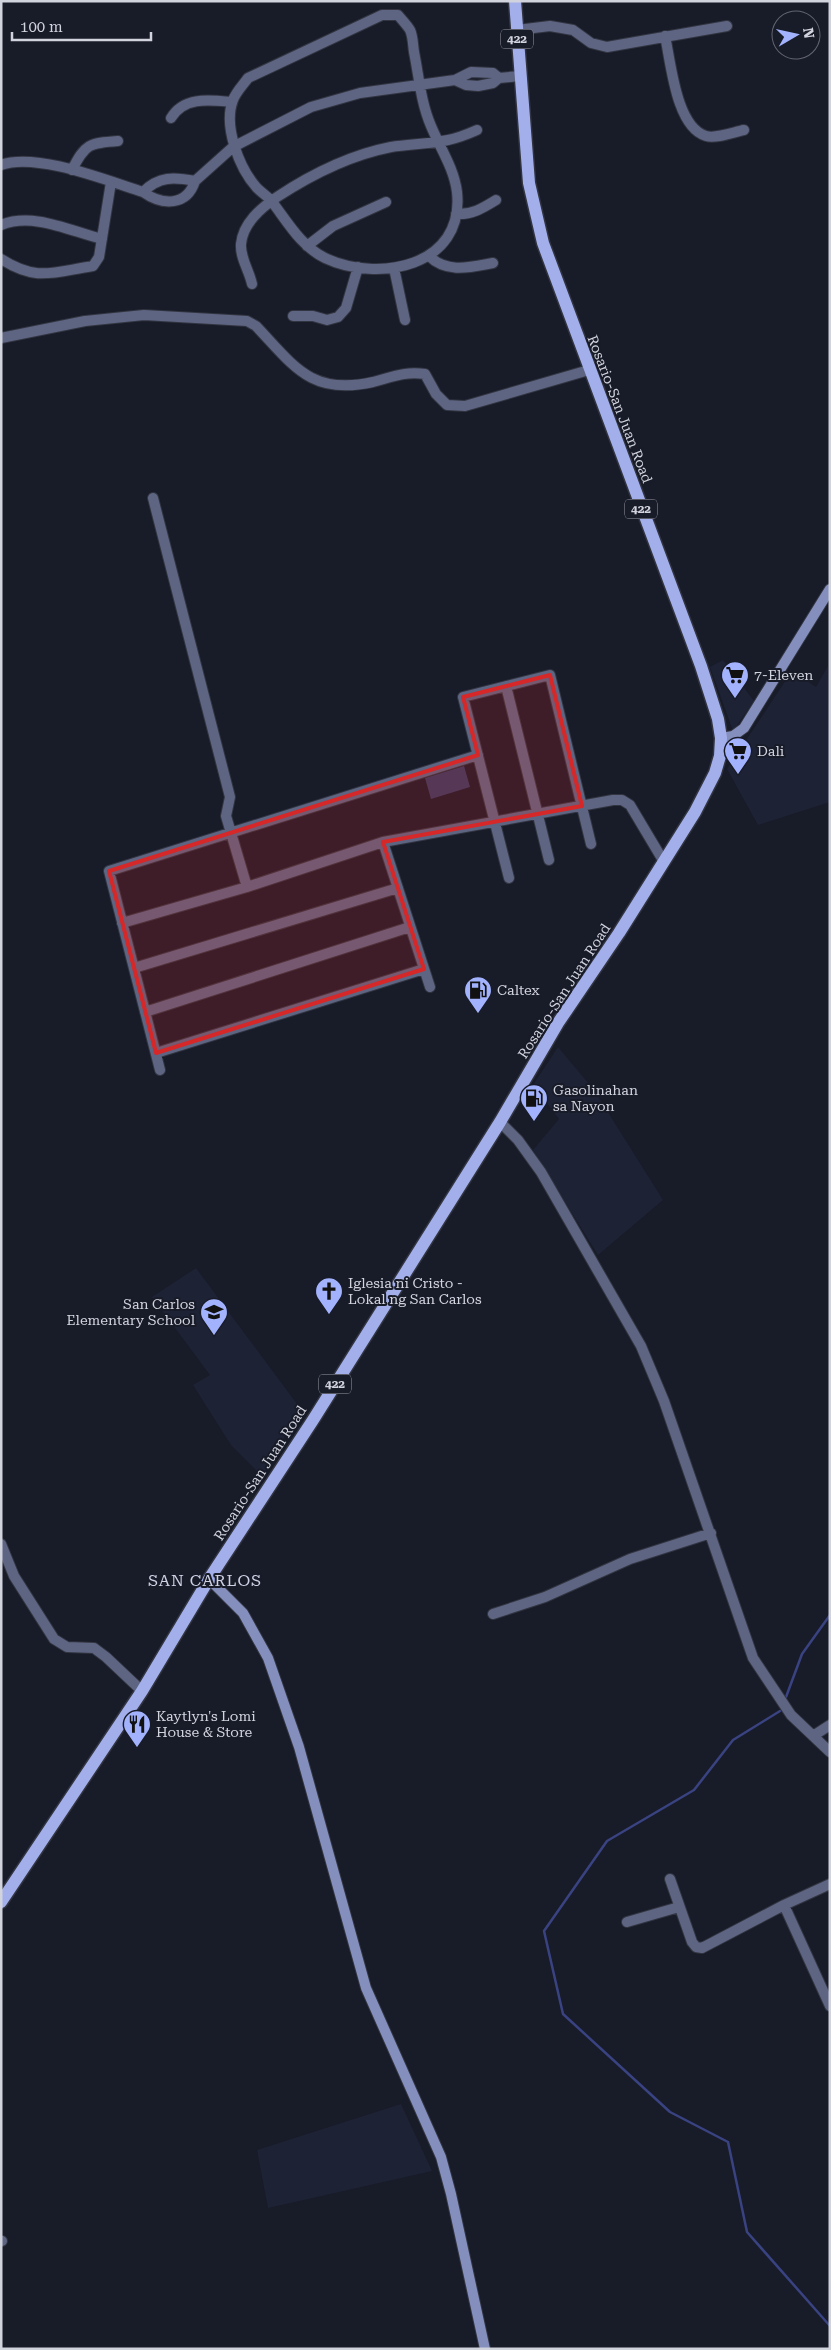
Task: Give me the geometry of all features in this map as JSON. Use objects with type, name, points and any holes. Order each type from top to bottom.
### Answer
[{"type":"main road","name":"Rosario-San Juan Road","points":[[1,1902],[142,1691],[209,1579],[313,1420],[500,1122],[558,1023],[664,862],[695,812],[715,773],[720,756],[721,738],[718,719],[701,666],[543,243],[529,184],[515,1]]},
{"type":"street","points":[[400,12],[410,30],[421,84],[427,114],[453,171],[457,192],[456,214],[443,244],[429,256],[415,264],[394,268],[368,269],[341,264],[323,257],[307,246],[242,168],[234,147],[232,102],[248,78],[382,15],[400,12]]},
{"type":"street","points":[[517,30],[550,26],[573,30],[591,43],[607,47],[727,26]]},
{"type":"street","points":[[665,36],[680,106],[686,120],[695,131],[708,137],[744,130]]},
{"type":"street","points":[[1,165],[35,162],[72,170],[143,192],[152,198],[166,202],[180,200],[192,191],[195,181],[234,147],[311,107],[360,93],[455,80],[465,74],[476,72],[493,73],[499,78]]},
{"type":"street","points":[[455,80],[466,85],[478,86],[493,83],[499,78],[520,76]]},
{"type":"street","points":[[170,118],[174,112],[187,103],[205,99],[232,102]]},
{"type":"street","points":[[252,284],[247,266],[241,256],[241,243],[246,228],[255,215],[271,201],[310,176],[346,160],[390,147],[450,140],[477,130]]},
{"type":"street","points":[[72,170],[81,151],[93,143],[118,141]]},
{"type":"street","points":[[143,192],[162,179],[175,177],[195,181]]},
{"type":"street","points":[[1,259],[20,271],[40,275],[93,266],[99,257],[110,182]]},
{"type":"street","points":[[456,214],[465,214],[478,210],[496,200]]},
{"type":"street","points":[[307,246],[333,226],[386,202]]},
{"type":"street","points":[[1,225],[13,220],[28,219],[102,239]]},
{"type":"street","points":[[429,256],[435,262],[445,267],[466,268],[493,263]]},
{"type":"street","points":[[294,316],[313,316],[327,320],[338,317],[346,308],[358,267]]},
{"type":"street","points":[[394,268],[405,320]]},
{"type":"street","points":[[1,338],[85,321],[144,315],[247,321],[256,326],[307,377],[334,386],[370,382],[410,372],[425,374],[436,394],[447,405],[465,406],[589,370]]},
{"type":"street","points":[[153,498],[230,797],[226,816],[247,887]]},
{"type":"street","points":[[721,738],[734,736],[744,728],[830,589]]},
{"type":"street","points":[[508,878],[463,697],[550,675],[592,844]]},
{"type":"street","points":[[506,686],[548,860]]},
{"type":"street","points":[[160,1070],[109,871],[478,755]]},
{"type":"street","points":[[122,923],[247,887],[383,842],[622,800],[630,805],[664,862]]},
{"type":"street","points":[[383,842],[430,987]]},
{"type":"street","points":[[134,968],[398,888]]},
{"type":"street","points":[[145,1012],[410,928]]},
{"type":"street","points":[[156,1053],[424,969]]},
{"type":"street","points":[[500,1122],[518,1140],[541,1172],[641,1346],[664,1401],[753,1658],[791,1715],[830,1752]]},
{"type":"street","points":[[493,1614],[545,1597],[630,1559],[711,1533]]},
{"type":"street","points":[[1,1544],[14,1576],[54,1639],[67,1647],[94,1648],[142,1691]]},
{"type":"street","points":[[209,1579],[243,1612],[268,1658],[299,1747],[366,1988],[440,2157],[451,2194],[485,2349]]},
{"type":"street","points":[[813,1736],[830,1725]]},
{"type":"street","points":[[670,1879],[692,1942],[702,1948],[784,1905],[830,1884]]},
{"type":"street","points":[[784,1905],[830,2006]]},
{"type":"street","points":[[627,1922],[679,1907]]},
{"type":"highlighted area","points":[[550,675],[582,806],[383,842],[424,969],[156,1053],[109,871],[478,755],[463,697]]},
{"type":"shaded area","points":[[723,660],[754,701],[733,731],[710,667]]},
{"type":"shaded area","points":[[828,666],[830,802],[758,825],[727,769],[792,671],[816,687]]},
{"type":"shaded area","points":[[464,766],[470,787],[431,799],[425,778]]},
{"type":"shaded area","points":[[558,1047],[594,1090],[663,1200],[598,1255],[533,1150],[559,1119],[533,1085]]},
{"type":"shaded area","name":"San Carlos Elementary School","points":[[196,1268],[300,1408],[263,1477],[231,1445],[193,1385],[210,1375],[152,1297]]},
{"type":"shaded area","points":[[401,2104],[432,2171],[268,2208],[257,2150]]},
{"type":"waterway","points":[[786,1697],[802,1654],[830,1615]]},
{"type":"waterway","points":[[780,1711],[733,1740],[694,1790],[607,1841],[544,1931],[563,2014],[670,2112],[728,2142],[747,2232],[830,2326]]},
{"type":"place","name":"7-Eleven","points":[[735,699]]},
{"type":"place","name":"Dali","points":[[738,775]]},
{"type":"place","name":"Caltex","points":[[478,1014]]},
{"type":"place","name":"Gasolinahan sa Nayon","points":[[534,1122]]},
{"type":"place","name":"Iglesia ni Cristo - Lokal ng San Carlos","points":[[329,1315]]},
{"type":"place","name":"San Carlos Elementary School","points":[[214,1336]]},
{"type":"place","name":"Kaytlyn's Lomi House & Store","points":[[137,1748]]},
{"type":"district","name":"SAN CARLOS","points":[[205,1580]]}]
